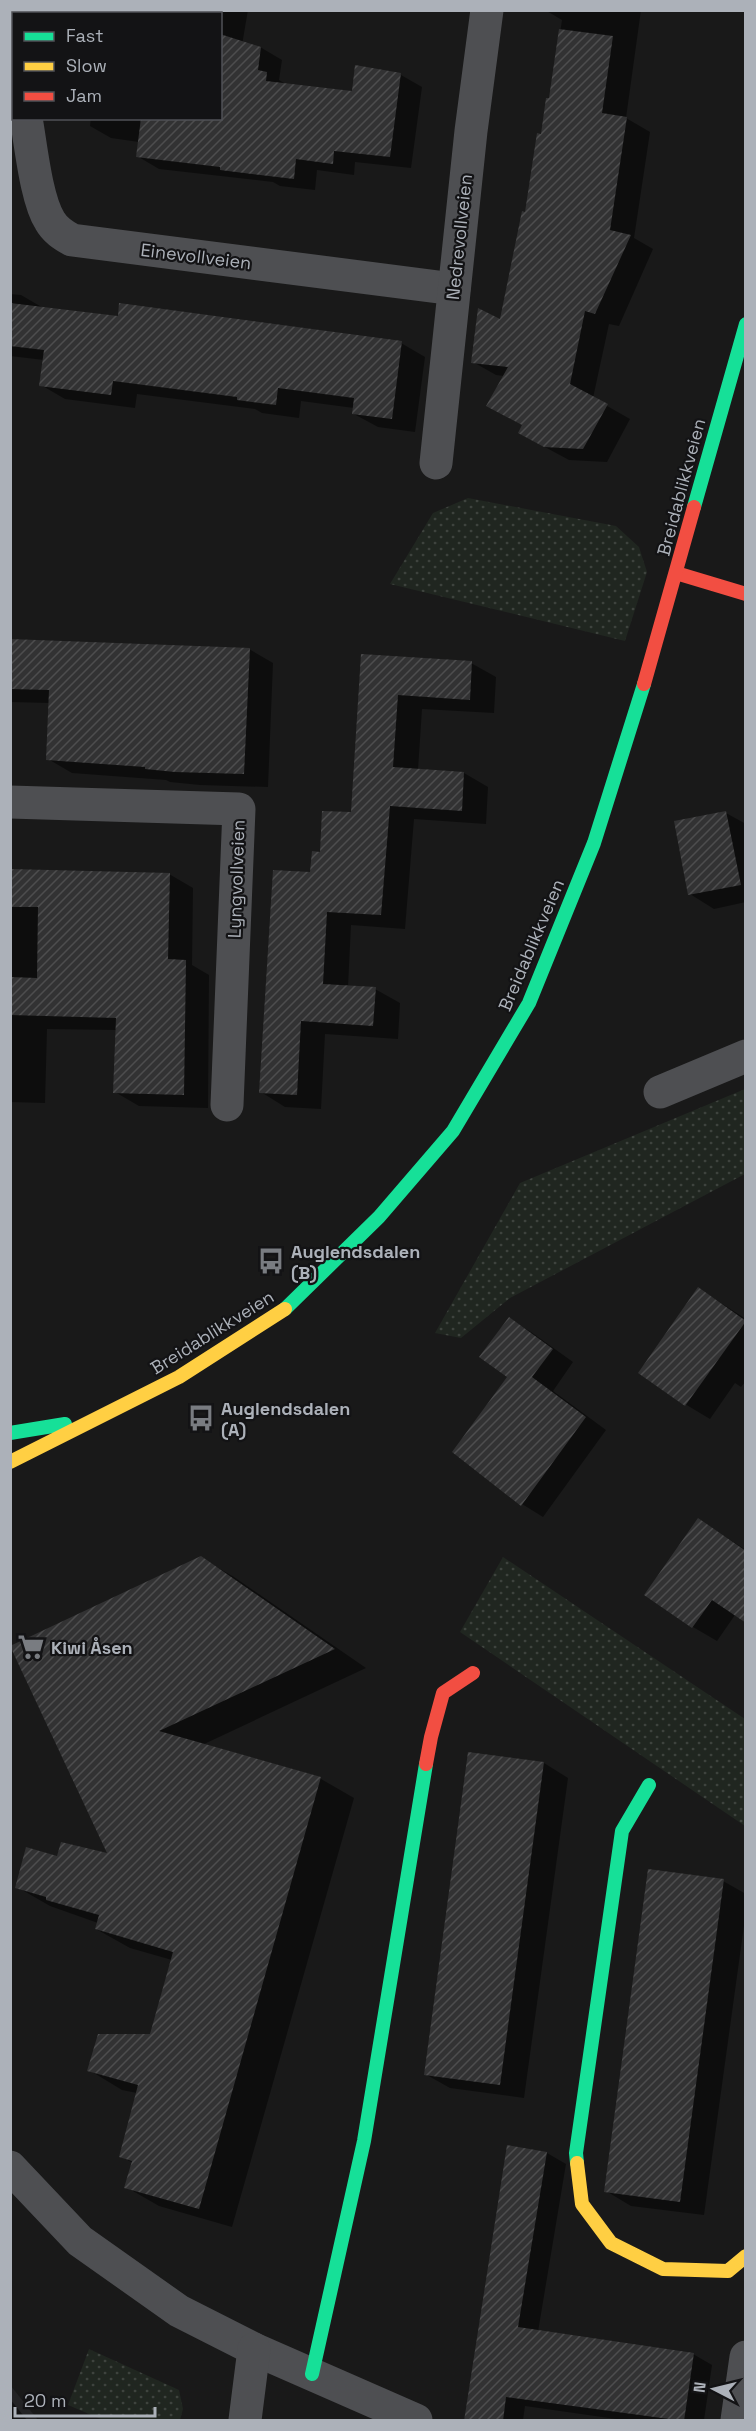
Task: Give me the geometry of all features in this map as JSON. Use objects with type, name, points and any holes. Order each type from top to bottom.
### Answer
[{"type":"main road","name":"Breidablikkveien","points":[[10,1462],[179,1377],[284,1310],[379,1217],[453,1131],[529,1003],[589,854],[654,651],[746,324]]},
{"type":"main road","points":[[676,573],[746,594]]},
{"type":"main road","name":"Breidablikkveien","points":[[10,1433],[102,1417]]},
{"type":"main road","points":[[312,2374],[364,2141],[431,1737],[443,1694],[473,1673]]},
{"type":"main road","points":[[649,1785],[622,1832],[576,2153],[582,2204],[611,2243],[663,2269],[728,2271],[746,2256]]},
{"type":"street","name":"Nedrevollveien","points":[[435,463],[487,10]]},
{"type":"street","name":"Einevollveien","points":[[26,120],[41,198],[50,221],[61,234],[72,240],[454,289]]},
{"type":"street","name":"Lyngvollveien","points":[[10,802],[238,809],[226,1105]]},
{"type":"street","points":[[660,1092],[746,1056]]},
{"type":"street","points":[[10,2167],[80,2241],[179,2311],[254,2349],[416,2421]]},
{"type":"street","points":[[245,2421],[254,2349]]},
{"type":"street","points":[[737,2421],[746,2357]]},
{"type":"shaded area","points":[[468,498],[616,526],[639,547],[647,572],[625,641],[390,584],[433,513]]},
{"type":"shaded area","points":[[745,1089],[745,1174],[510,1298],[461,1338],[435,1333],[520,1183]]},
{"type":"shaded area","points":[[503,1557],[745,1719],[745,1826],[460,1632]]},
{"type":"shaded area","points":[[89,2349],[179,2390],[183,2409],[180,2420],[103,2420],[68,2405]]},
{"type":"shaded area","points":[[11,2386],[38,2420],[11,2420]]},
{"type":"building","points":[[559,29],[613,36],[602,113],[627,117],[610,230],[631,235],[595,314],[585,311],[570,384],[608,404],[583,449],[544,447],[518,433],[522,425],[486,406],[508,367],[471,363],[478,308],[500,319],[522,211],[525,212],[537,133],[541,134],[546,98],[549,98]]},
{"type":"building","points":[[222,35],[261,47],[258,70],[267,72],[266,81],[352,91],[355,65],[401,73],[390,157],[334,151],[333,164],[296,159],[294,179],[136,157],[141,120],[222,120]]},
{"type":"building","points":[[10,303],[118,316],[119,303],[402,341],[392,419],[352,414],[354,398],[278,388],[276,405],[237,400],[237,397],[113,381],[111,395],[39,386],[44,350],[10,346]]},
{"type":"building","points":[[10,639],[250,648],[244,774],[175,772],[145,769],[145,767],[46,760],[49,690],[10,689]]},
{"type":"building","points":[[361,654],[472,661],[470,700],[398,695],[393,767],[464,772],[462,811],[390,806],[381,915],[327,912],[323,984],[376,987],[373,1026],[301,1021],[297,1095],[259,1093],[273,870],[310,872],[312,851],[320,852],[322,811],[351,812]]},
{"type":"building","points":[[726,811],[741,885],[688,895],[674,821]]},
{"type":"building","points":[[10,869],[170,873],[168,959],[186,960],[184,1095],[113,1093],[116,1018],[10,1015],[10,977],[37,978],[38,907],[10,907]]},
{"type":"building","points":[[698,1287],[746,1321],[685,1406],[638,1373]]},
{"type":"building","points":[[509,1317],[553,1349],[532,1377],[586,1417],[521,1506],[452,1452],[507,1377],[479,1357]]},
{"type":"building","points":[[698,1518],[746,1551],[746,1623],[712,1600],[692,1628],[644,1595]]},
{"type":"building","points":[[201,1556],[335,1649],[159,1731],[321,1777],[199,2209],[124,2188],[132,2161],[119,2157],[138,2085],[87,2071],[98,2034],[150,2034],[173,1952],[95,1929],[99,1915],[46,1900],[46,1897],[15,1888],[26,1847],[57,1856],[61,1842],[107,1853],[10,1646]]},
{"type":"building","points":[[468,1752],[544,1762],[500,2085],[424,2075]]},
{"type":"building","points":[[648,1869],[724,1879],[680,2202],[604,2192]]},
{"type":"building","points":[[507,2145],[547,2152],[518,2327],[694,2353],[684,2421],[506,2397],[503,2421],[464,2421]]},
{"type":"traffic: fast","points":[[694,507],[746,324]]},
{"type":"traffic: fast","points":[[285,1309],[379,1217],[453,1131],[529,1003],[594,843],[644,684]]},
{"type":"traffic: fast","points":[[10,1433],[65,1424]]},
{"type":"traffic: fast","points":[[312,2374],[364,2141],[426,1764]]},
{"type":"traffic: fast","points":[[577,2163],[576,2153],[622,1831],[649,1785]]},
{"type":"traffic: slow","points":[[10,1462],[179,1377],[285,1309]]},
{"type":"traffic: slow","points":[[577,2163],[582,2204],[611,2243],[663,2269],[728,2271],[746,2256]]},
{"type":"traffic: jam","points":[[644,684],[694,507]]},
{"type":"traffic: jam","points":[[676,573],[746,594]]},
{"type":"traffic: jam","points":[[426,1764],[443,1693],[473,1673]]},
{"type":"place","name":"Auglendsdalen (B)","points":[[271,1261]]},
{"type":"place","name":"Auglendsdalen (A)","points":[[201,1418]]},
{"type":"place","name":"Kiwi Åsen","points":[[31,1647]]}]
